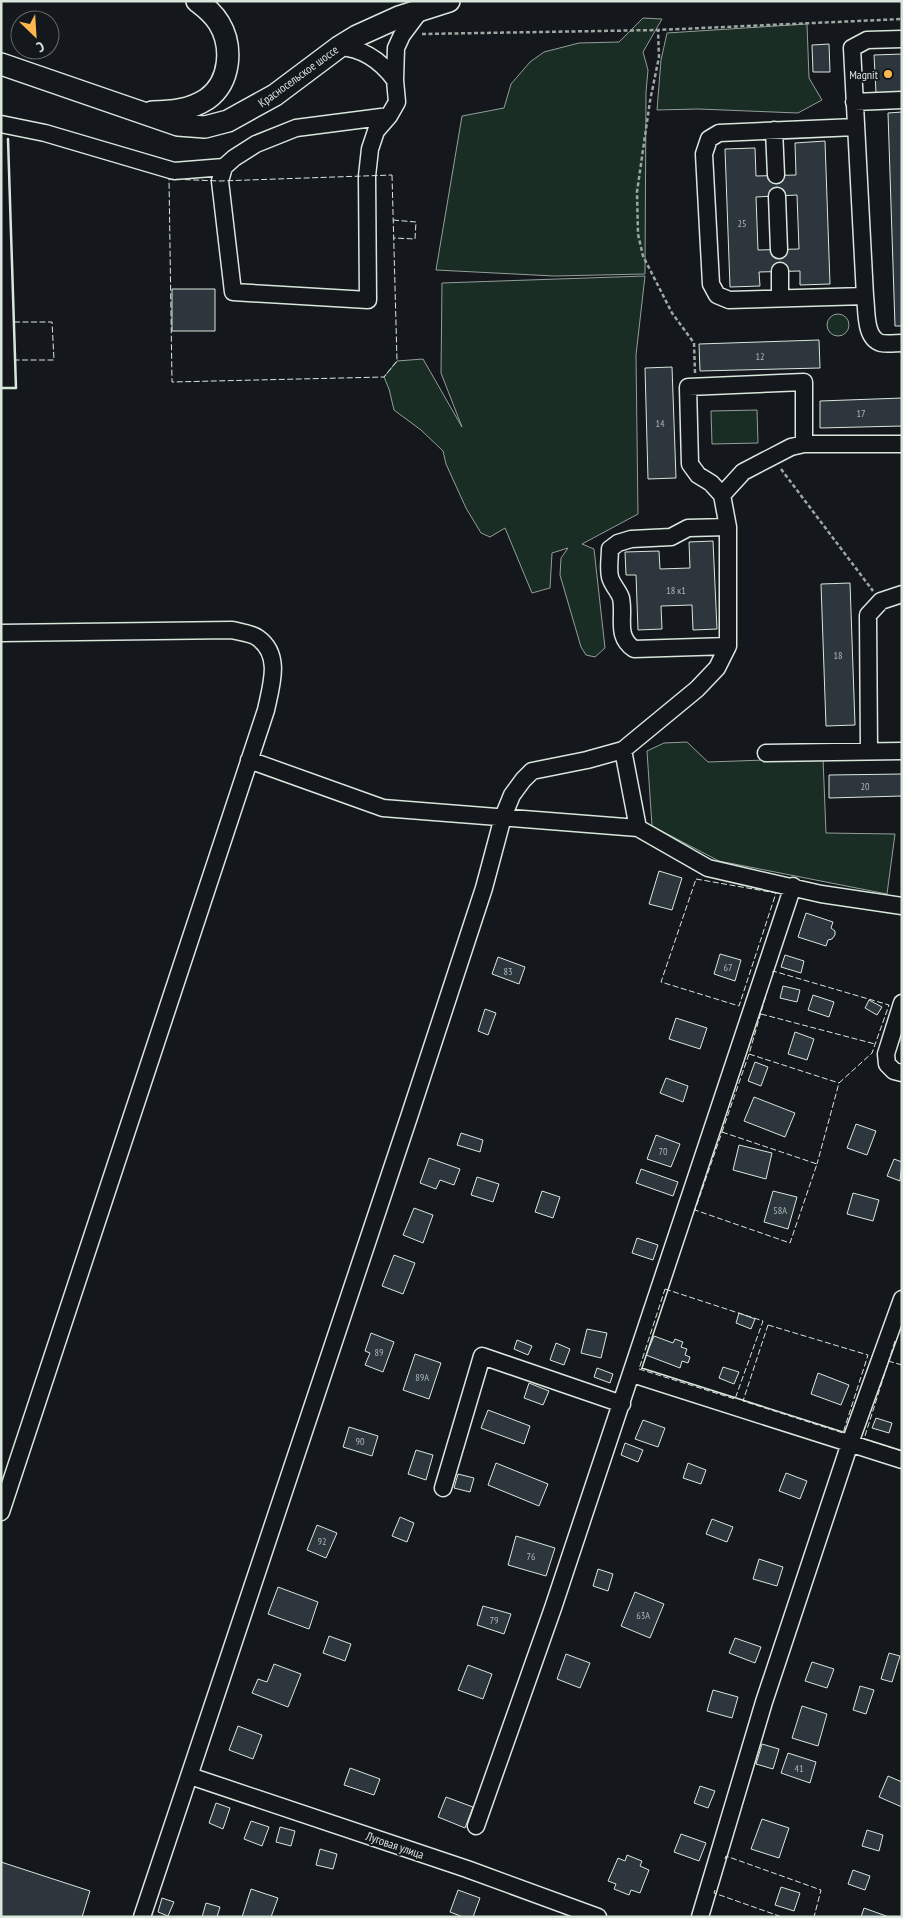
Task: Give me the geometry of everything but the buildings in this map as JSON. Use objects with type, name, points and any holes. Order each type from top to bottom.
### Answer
[{"type":"main road","points":[[139,111],[170,112],[188,109],[208,98],[222,81],[228,65],[226,44],[220,24],[210,11],[197,1]]},
{"type":"main road","name":"Красносельское шоссе","points":[[1,64],[178,125],[204,126],[228,121],[275,95],[339,47],[357,36],[399,17],[449,1]]},
{"type":"main road","points":[[1,70],[25,73]]},
{"type":"street","points":[[389,116],[296,128],[256,144],[224,167],[220,181],[233,292],[368,300],[367,176],[370,149],[376,131],[389,116],[397,102],[395,80],[396,48],[402,35],[420,11]]},
{"type":"street","points":[[902,39],[867,40],[852,48],[865,296],[870,332],[873,338],[881,342],[902,342]]},
{"type":"street","points":[[339,47],[353,48],[371,56],[386,68],[395,80]]},
{"type":"street","points":[[854,102],[902,100]]},
{"type":"street","points":[[1,124],[45,133],[174,171],[224,167]]},
{"type":"street","points":[[856,126],[719,133],[709,139],[704,154],[711,284],[717,295],[729,300],[865,296]]},
{"type":"street","points":[[774,130],[776,176]]},
{"type":"street","points":[[777,196],[779,250]]},
{"type":"street","points":[[780,271],[780,298]]},
{"type":"street","points":[[142,1917],[484,888],[503,817],[512,795],[532,771],[587,760],[623,750],[697,689],[717,668],[728,646],[728,526],[722,495],[712,483],[698,475],[690,464],[688,386],[804,382],[804,444]]},
{"type":"street","points":[[722,495],[743,472],[791,447],[804,444],[902,444]]},
{"type":"street","points":[[728,526],[688,528],[671,537],[632,539],[618,542],[610,549],[610,576],[614,588],[620,596],[625,643],[634,649],[728,646]]},
{"type":"street","points":[[869,752],[868,615],[881,601],[902,594]]},
{"type":"street","points":[[1,633],[232,630],[258,637],[271,653],[274,676],[266,710],[1,1512]]},
{"type":"street","points":[[623,750],[638,828]]},
{"type":"street","points":[[766,753],[902,751]]},
{"type":"street","points":[[249,760],[383,808],[638,828],[708,868],[794,886],[821,894],[902,906]]},
{"type":"street","points":[[476,1826],[553,1608],[794,886]]},
{"type":"street","points":[[902,1003],[886,1054],[886,1064],[894,1071],[902,1073]]},
{"type":"street","points":[[700,1917],[764,1702],[850,1443],[902,1298]]},
{"type":"street","points":[[443,1488],[482,1356],[622,1404]]},
{"type":"street","points":[[632,1374],[902,1460]]},
{"type":"street","name":"Луговая улица","points":[[190,1776],[467,1869],[598,1917]]},
{"type":"path","points":[[402,35],[658,30]]},
{"type":"path","points":[[771,456],[881,601]]},
{"type":"green space","points":[[643,18],[662,19],[643,52],[648,70],[646,92],[645,274],[554,276],[436,270],[462,116],[504,108],[511,84],[530,62],[544,52],[579,43],[619,42]]},
{"type":"green space","points":[[807,24],[809,78],[822,100],[798,113],[698,109],[657,110],[661,60],[667,33]]},
{"type":"green space","points":[[645,276],[636,355],[638,514],[582,544],[594,549],[605,648],[595,657],[586,655],[581,647],[560,575],[561,558],[568,548],[552,553],[550,588],[532,593],[505,528],[490,537],[481,533],[466,508],[446,464],[443,451],[421,430],[394,410],[384,377],[397,361],[423,359],[462,427],[441,373],[442,283]]},
{"type":"green space","points":[[838,314],[846,317],[849,325],[846,333],[838,336],[830,333],[827,325],[830,317]]},
{"type":"green space","points":[[757,410],[758,443],[712,444],[711,411]]},
{"type":"green space","points":[[687,742],[708,762],[823,758],[826,833],[895,834],[887,894],[719,861],[652,826],[647,751],[664,743]]},
{"type":"fence","points":[[392,175],[397,361],[384,377],[172,382],[169,179],[220,181],[392,175]]},
{"type":"fence","points":[[393,220],[416,222],[415,239],[394,238]]},
{"type":"fence","points":[[14,322],[52,322],[54,360],[15,360]]},
{"type":"fence","points":[[696,879],[776,893],[739,1006],[661,982],[696,879]]},
{"type":"fence","points":[[773,973],[773,971],[889,1005],[872,1053],[839,1083],[817,1164]]},
{"type":"fence","points":[[722,1132],[749,1054],[766,995]]},
{"type":"fence","points":[[761,1014],[875,1044]]},
{"type":"fence","points":[[749,1054],[839,1083]]},
{"type":"fence","points":[[722,1132],[817,1164],[790,1243],[695,1210],[722,1132]]},
{"type":"fence","points":[[665,1289],[763,1321],[735,1399],[639,1369],[665,1289]]},
{"type":"fence","points":[[768,1325],[868,1355],[843,1433],[743,1401],[768,1325]]},
{"type":"fence","points":[[895,1341],[864,1439],[902,1451]]},
{"type":"fence","points":[[888,1361],[902,1365]]},
{"type":"fence","points":[[725,1859],[726,1856],[821,1890],[814,1917]]},
{"type":"fence","points":[[715,1890],[714,1893],[782,1917]]},
{"type":"wall","points":[[1,388],[16,388],[8,139]]},
{"type":"place","name":"Magnit","points":[[888,74]]}]
